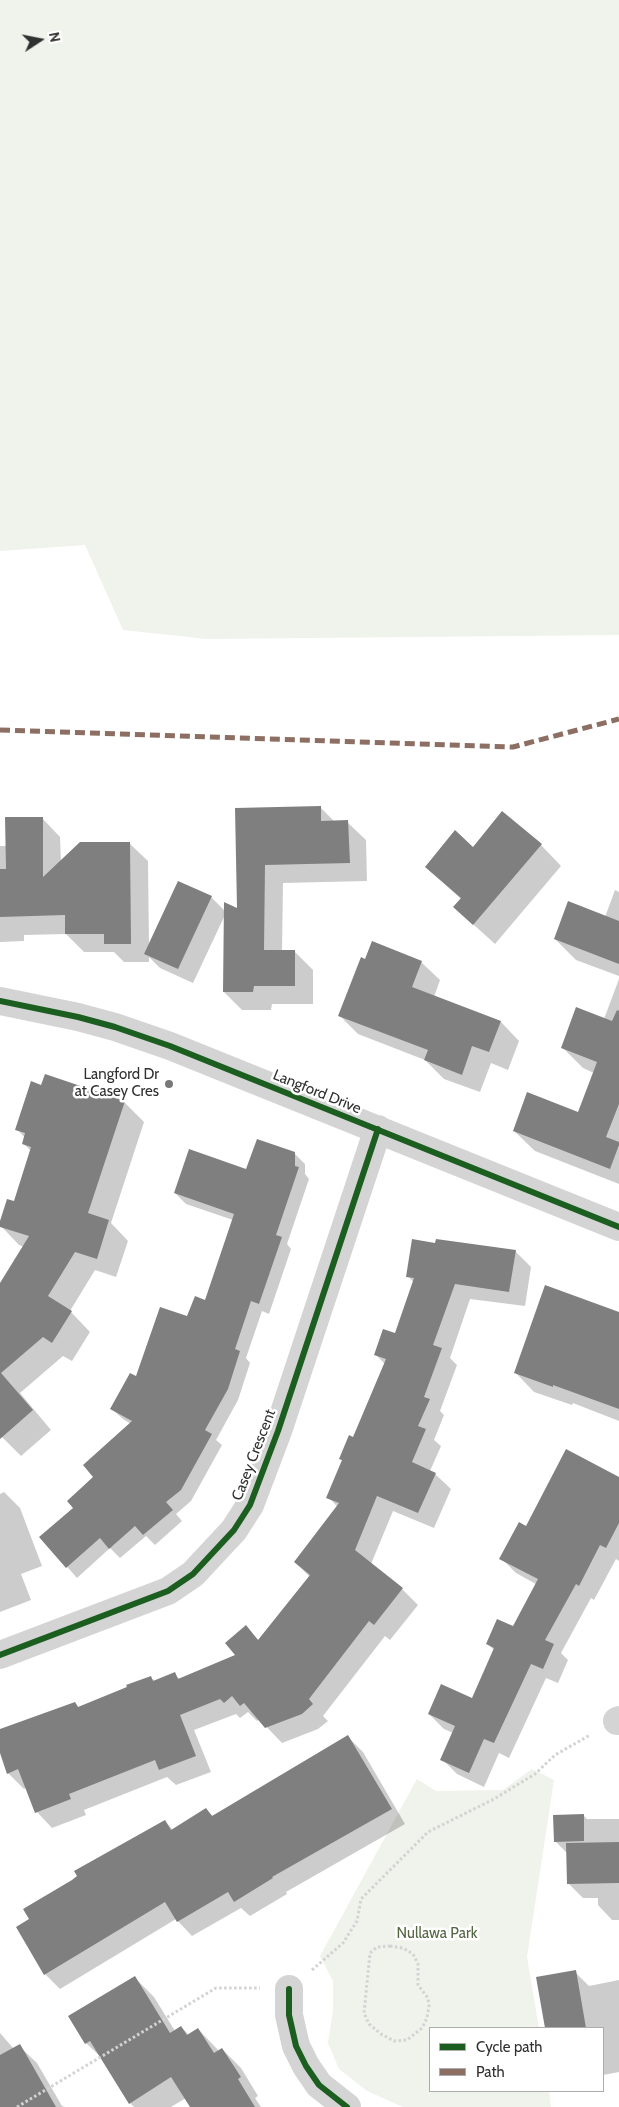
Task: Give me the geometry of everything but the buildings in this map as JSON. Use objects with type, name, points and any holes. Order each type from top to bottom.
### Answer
[{"type":"street","name":"Langford Drive","points":[[0,1001],[70,1015],[124,1030],[170,1046],[619,1226]]},
{"type":"street","name":"Casey Crescent","points":[[0,1655],[168,1591],[193,1574],[234,1530],[250,1505],[278,1431],[378,1129]]},
{"type":"street","points":[[289,1989],[289,2015],[300,2053],[319,2086],[347,2107]]},
{"type":"path","points":[[17,2107],[216,1988],[289,1989],[343,1943],[357,1922],[361,1899],[428,1832],[494,1799],[535,1774],[555,1755],[618,1720]]},
{"type":"path","points":[[390,1946],[403,1948],[413,1954],[418,1964],[418,1985],[428,1998],[427,2018],[422,2028],[407,2040],[394,2041],[381,2034],[368,2024],[364,2013],[370,1953],[377,1947],[390,1946]]},
{"type":"green space","points":[[0,0],[619,0],[619,635],[207,639],[123,630],[85,545],[0,551]]},
{"type":"green space","name":"Nullawa Park","points":[[532,1769],[554,1780],[527,1957],[539,2027],[429,2027],[429,2092],[549,2092],[551,2107],[403,2107],[367,2091],[339,2069],[328,2043],[333,2011],[333,1981],[320,1956],[417,1779],[436,1791],[503,1790]]},
{"type":"marked path","points":[[0,730],[513,747],[619,719]]},
{"type":"cycle path","points":[[0,1001],[78,1017],[115,1027],[170,1046],[619,1227]]},
{"type":"cycle path","points":[[0,1655],[168,1591],[193,1574],[234,1530],[250,1505],[278,1431],[378,1129]]},
{"type":"cycle path","points":[[289,1989],[289,2015],[296,2046],[306,2066],[319,2085],[347,2107]]},
{"type":"place","name":"Langford Dr at Casey Cres","points":[[169,1084]]}]
